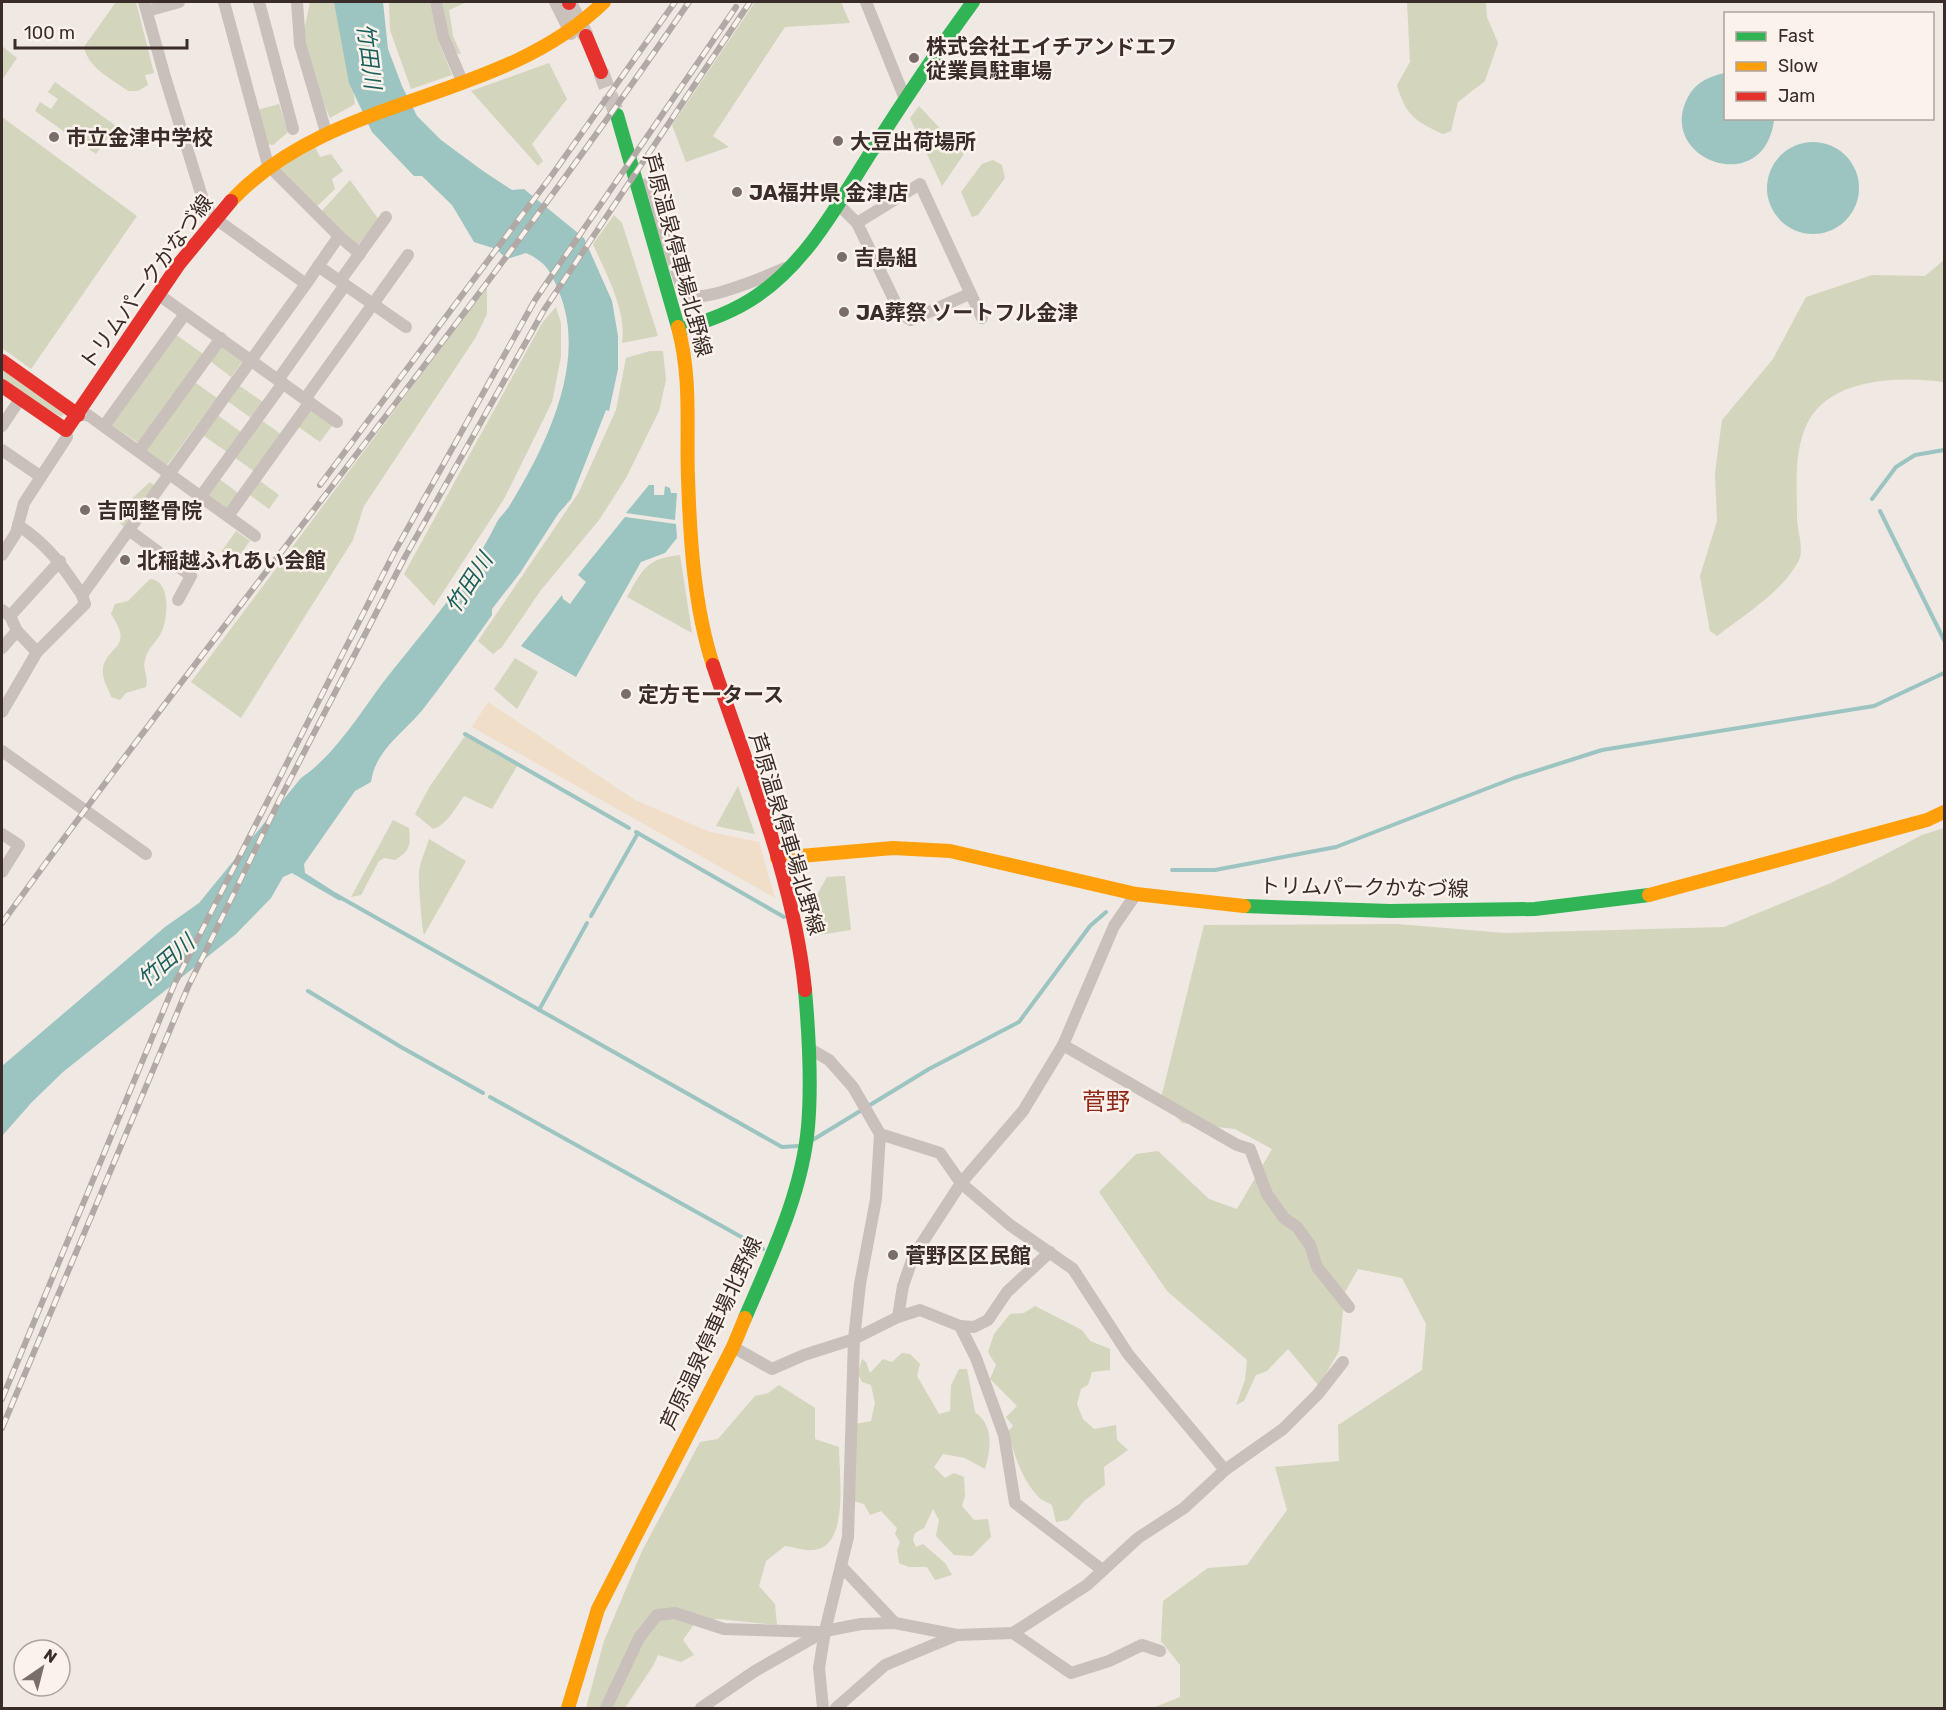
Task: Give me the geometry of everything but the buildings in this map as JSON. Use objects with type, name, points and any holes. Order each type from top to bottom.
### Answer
[{"type":"main road","name":"トリムパークかなづ線","points":[[66,430],[213,217],[268,165],[300,144],[331,130],[521,60],[570,34],[604,2]]},
{"type":"main road","points":[[679,330],[744,305],[769,287],[789,267],[822,228],[905,99],[973,2]]},
{"type":"main road","points":[[586,36],[601,72]]},
{"type":"main road","name":"芦原温泉停車場北野線","points":[[568,1708],[598,1609],[733,1347],[779,1238],[797,1179],[808,1128],[810,1049],[801,952],[777,858],[705,635],[695,566],[688,478],[688,371],[679,330],[617,116]]},
{"type":"main road","points":[[2,361],[78,415]]},
{"type":"main road","points":[[2,386],[66,430]]},
{"type":"main road","name":"トリムパークかなづ線","points":[[777,858],[893,848],[950,851],[1136,894],[1235,906],[1390,911],[1535,909],[1652,895],[1927,820],[1944,812]]},
{"type":"street","points":[[179,2],[146,6],[204,203],[213,217],[306,284]]},
{"type":"street","points":[[224,2],[268,165],[360,254]]},
{"type":"street","points":[[259,2],[293,129]]},
{"type":"street","points":[[297,2],[300,44],[331,130]]},
{"type":"street","points":[[436,2],[456,83]]},
{"type":"street","points":[[564,2],[570,34]]},
{"type":"street","points":[[866,2],[905,99]]},
{"type":"street","points":[[648,183],[681,286],[687,293],[698,296],[740,287],[789,267]]},
{"type":"street","points":[[857,223],[920,184],[982,318]]},
{"type":"street","points":[[838,204],[857,223],[901,314],[912,320],[969,294]]},
{"type":"street","points":[[201,496],[280,382],[360,254],[386,218]]},
{"type":"street","points":[[82,595],[339,236]]},
{"type":"street","points":[[228,516],[408,255]]},
{"type":"street","points":[[318,266],[406,327]]},
{"type":"street","points":[[159,295],[337,422]]},
{"type":"street","points":[[104,426],[185,314]]},
{"type":"street","points":[[139,451],[220,338]]},
{"type":"street","points":[[2,426],[20,399]]},
{"type":"street","points":[[78,415],[88,415],[255,536]]},
{"type":"street","points":[[2,555],[18,525],[24,503],[67,437],[66,430]]},
{"type":"street","points":[[2,450],[40,476]]},
{"type":"street","points":[[2,712],[37,652],[85,604],[82,595],[60,561],[43,542],[18,525]]},
{"type":"street","points":[[130,531],[191,576],[178,600]]},
{"type":"street","points":[[37,652],[17,632],[6,613],[60,561]]},
{"type":"street","points":[[2,648],[17,632]]},
{"type":"street","points":[[2,751],[146,854]]},
{"type":"street","points":[[2,834],[19,845],[2,872]]},
{"type":"street","points":[[898,1317],[903,1286],[913,1257],[961,1183],[1023,1111],[1063,1045],[1114,926],[1136,894]]},
{"type":"street","points":[[1063,1045],[1237,1145],[1250,1149],[1267,1194],[1284,1218],[1297,1227],[1310,1245],[1317,1267],[1349,1307]]},
{"type":"street","points":[[810,1049],[829,1060],[853,1087],[880,1134],[876,1199],[860,1284],[854,1339],[848,1538],[825,1631],[819,1668],[823,1708]]},
{"type":"street","points":[[880,1134],[940,1153],[961,1183],[1010,1225],[1073,1269],[1128,1354],[1225,1470]]},
{"type":"street","points":[[733,1347],[772,1369],[804,1355],[854,1339],[898,1317],[920,1310],[960,1326],[974,1327],[988,1320],[1007,1292],[1050,1252]]},
{"type":"street","points":[[960,1326],[976,1358],[1004,1435],[1015,1503],[1101,1569]]},
{"type":"street","points":[[606,1708],[639,1638],[657,1615],[675,1613],[724,1629],[806,1634],[861,1624],[895,1623],[957,1635],[1013,1633],[1087,1585],[1101,1569],[1138,1538],[1184,1508],[1225,1470],[1283,1429],[1318,1394],[1343,1362]]},
{"type":"street","points":[[842,1567],[895,1623]]},
{"type":"street","points":[[701,1708],[755,1671],[825,1631]]},
{"type":"street","points":[[1013,1633],[1071,1673],[1109,1661],[1142,1645],[1160,1651]]},
{"type":"street","points":[[836,1708],[885,1665],[957,1635]]},
{"type":"green space","points":[[116,2],[136,2],[154,73],[145,75],[148,85],[138,91],[128,91],[101,72],[90,61],[84,47]]},
{"type":"green space","points":[[310,2],[345,2],[344,23],[355,104],[330,118],[315,84],[302,41]]},
{"type":"green space","points":[[389,2],[430,2],[437,37],[452,75],[411,89],[390,30]]},
{"type":"green space","points":[[439,2],[467,2],[449,10],[453,36],[461,54],[454,53]]},
{"type":"green space","points":[[755,2],[841,2],[850,23],[785,27],[713,136],[729,147],[686,162],[672,125]]},
{"type":"green space","points":[[1407,2],[1486,2],[1487,17],[1498,43],[1485,81],[1458,102],[1451,131],[1443,134],[1425,125],[1408,111],[1397,85],[1410,62]]},
{"type":"green space","points":[[2,46],[17,58],[2,80]]},
{"type":"green space","points":[[549,63],[567,99],[532,144],[543,161],[538,166],[471,91]]},
{"type":"green space","points":[[55,82],[116,126],[96,154],[35,111],[40,102],[51,109],[58,99],[48,92]]},
{"type":"green space","points":[[279,104],[288,132],[273,145],[267,144],[257,110]]},
{"type":"green space","points":[[919,106],[964,154],[942,186],[910,118]]},
{"type":"green space","points":[[2,117],[137,216],[31,369],[2,348]]},
{"type":"green space","points":[[315,147],[320,157],[331,154],[343,171],[332,179],[335,189],[314,209],[277,169],[295,155]]},
{"type":"green space","points":[[993,160],[1002,165],[1005,178],[978,215],[972,217],[961,192],[982,164]]},
{"type":"green space","points":[[350,180],[379,220],[356,247],[321,212]]},
{"type":"green space","points":[[614,215],[622,223],[658,336],[622,343],[623,331],[618,305],[593,244]]},
{"type":"green space","points":[[1944,260],[1944,382],[1905,380],[1864,384],[1845,390],[1827,400],[1814,413],[1804,431],[1797,463],[1797,517],[1801,552],[1798,562],[1772,594],[1717,636],[1710,631],[1700,576],[1717,521],[1715,473],[1722,420],[1773,359],[1806,297],[1872,275],[1925,276]]},
{"type":"green space","points":[[487,287],[487,314],[476,337],[364,506],[353,540],[241,718],[191,682]]},
{"type":"green space","points":[[556,307],[561,323],[561,357],[552,402],[504,499],[434,606],[404,574],[542,323]]},
{"type":"green space","points":[[175,334],[203,354],[138,443],[111,424]]},
{"type":"green space","points":[[223,344],[244,359],[231,377],[210,361]]},
{"type":"green space","points":[[650,351],[663,351],[666,380],[659,411],[626,478],[599,520],[541,590],[502,647],[493,654],[478,641],[579,492],[616,410],[626,358]]},
{"type":"green space","points":[[2,365],[66,412],[61,417],[2,381]]},
{"type":"green space","points":[[193,381],[217,398],[167,465],[145,449]]},
{"type":"green space","points":[[237,384],[263,402],[251,418],[226,400]]},
{"type":"green space","points":[[311,407],[334,423],[320,442],[297,426]]},
{"type":"green space","points":[[216,414],[241,432],[227,452],[201,434]]},
{"type":"green space","points":[[261,420],[282,435],[255,472],[234,457]]},
{"type":"green space","points":[[218,478],[238,493],[227,509],[207,494]]},
{"type":"green space","points":[[260,481],[279,495],[269,509],[250,495]]},
{"type":"green space","points":[[150,482],[155,486],[124,527],[113,516]]},
{"type":"green space","points":[[236,531],[250,541],[235,562],[221,552]]},
{"type":"green space","points":[[680,555],[692,633],[627,597],[647,567],[660,559]]},
{"type":"green space","points":[[150,579],[157,581],[165,592],[164,625],[146,656],[144,666],[146,687],[126,693],[120,700],[111,697],[103,672],[105,661],[120,641],[118,626],[111,614],[115,604],[128,601]]},
{"type":"green space","points":[[515,658],[538,672],[517,709],[494,689]]},
{"type":"green space","points":[[465,736],[517,766],[492,809],[464,796],[447,820],[433,829],[415,814],[430,786]]},
{"type":"green space","points":[[738,786],[755,834],[716,826]]},
{"type":"green space","points":[[393,820],[409,828],[410,839],[407,850],[395,860],[384,858],[379,861],[361,895],[351,897]]},
{"type":"green space","points":[[1944,828],[1944,1708],[1153,1708],[1180,1697],[1180,1665],[1161,1641],[1163,1601],[1208,1568],[1247,1565],[1287,1510],[1275,1467],[1339,1461],[1338,1425],[1422,1370],[1426,1324],[1402,1278],[1358,1269],[1345,1292],[1339,1351],[1319,1386],[1288,1349],[1267,1371],[1256,1375],[1244,1401],[1236,1405],[1245,1380],[1247,1360],[1167,1291],[1099,1192],[1136,1154],[1158,1151],[1209,1199],[1237,1209],[1272,1149],[1235,1129],[1182,1123],[1161,1098],[1204,925],[1397,924],[1505,933],[1724,927],[1831,883],[1922,835]]},
{"type":"green space","points":[[429,839],[466,861],[424,935],[419,872]]},
{"type":"green space","points":[[845,876],[851,930],[819,935],[809,909],[827,877]]},
{"type":"green space","points":[[1035,1306],[1082,1330],[1090,1341],[1110,1349],[1110,1370],[1092,1372],[1088,1385],[1081,1389],[1077,1404],[1083,1419],[1094,1429],[1116,1425],[1117,1440],[1128,1450],[1104,1467],[1105,1485],[1085,1500],[1068,1520],[1056,1522],[1052,1505],[1039,1497],[1031,1488],[1015,1456],[1008,1431],[1013,1426],[1006,1417],[1017,1406],[990,1379],[996,1365],[988,1352],[994,1334],[1010,1314],[1024,1313]]},
{"type":"green space","points":[[902,1353],[910,1354],[920,1364],[917,1376],[939,1414],[950,1411],[951,1385],[959,1369],[967,1369],[975,1412],[988,1431],[989,1453],[985,1469],[965,1458],[943,1454],[934,1467],[945,1478],[954,1473],[964,1477],[965,1496],[962,1506],[974,1520],[988,1519],[991,1537],[972,1556],[954,1555],[936,1536],[939,1520],[933,1509],[924,1528],[915,1533],[913,1540],[916,1547],[923,1544],[945,1563],[952,1575],[935,1580],[927,1567],[909,1567],[899,1563],[897,1550],[900,1542],[895,1534],[897,1528],[881,1511],[870,1515],[864,1504],[853,1501],[855,1424],[871,1421],[875,1403],[871,1385],[862,1382],[858,1374],[862,1359],[866,1362],[870,1373],[883,1359],[892,1362]]},
{"type":"green space","points":[[779,1385],[815,1408],[815,1439],[839,1447],[840,1507],[833,1537],[825,1546],[813,1550],[785,1546],[766,1561],[759,1586],[775,1604],[777,1625],[718,1619],[697,1620],[683,1640],[694,1655],[681,1662],[658,1655],[625,1708],[586,1708],[604,1641],[642,1551],[700,1442],[718,1439],[755,1396],[768,1393]]},
{"type":"sand","points":[[488,702],[635,800],[710,832],[759,842],[775,898],[472,727]]},
{"type":"water","name":"竹田川","points":[[334,2],[383,2],[388,49],[402,86],[417,116],[441,140],[483,171],[512,190],[524,189],[584,238],[612,301],[618,336],[618,369],[609,411],[606,410],[571,499],[558,514],[520,573],[492,609],[492,615],[424,708],[378,760],[371,782],[355,791],[304,864],[305,873],[341,896],[340,901],[292,873],[283,877],[271,898],[236,934],[63,1072],[2,1136],[2,1066],[165,927],[199,903],[301,778],[339,742],[474,563],[536,458],[558,405],[565,378],[568,350],[567,323],[561,297],[552,276],[544,265],[526,253],[507,259],[496,249],[474,242],[452,205],[422,176],[414,176],[372,132],[349,83]]},
{"type":"water","points":[[1724,73],[1724,120],[1774,120],[1766,145],[1752,159],[1734,164],[1715,162],[1698,153],[1686,138],[1682,119],[1688,97],[1695,87],[1709,78]]},
{"type":"water","points":[[1813,142],[1831,146],[1845,156],[1855,170],[1859,188],[1855,206],[1845,220],[1831,230],[1813,234],[1795,230],[1781,220],[1771,206],[1767,188],[1771,170],[1781,156],[1795,146]]},
{"type":"water","points":[[649,485],[654,485],[654,495],[664,495],[665,486],[670,488],[671,493],[677,493],[675,520],[626,513]]},
{"type":"water","points":[[625,517],[676,524],[677,538],[665,553],[641,562],[576,677],[521,646],[562,595],[563,599],[570,604],[586,582],[578,575]]},
{"type":"waterway","points":[[1872,499],[1896,467],[1915,455],[1944,450]]},
{"type":"waterway","points":[[1880,511],[1944,640]]},
{"type":"waterway","points":[[1172,870],[1215,870],[1336,847],[1514,778],[1602,750],[1874,706],[1944,673]]},
{"type":"waterway","points":[[465,734],[629,828]]},
{"type":"waterway","points":[[636,832],[784,917]]},
{"type":"waterway","points":[[591,916],[638,833]]},
{"type":"waterway","points":[[336,895],[782,1147],[799,1146]]},
{"type":"waterway","points":[[811,1141],[929,1069],[1019,1022],[1090,926],[1106,912]]},
{"type":"waterway","points":[[539,1010],[587,923]]},
{"type":"waterway","points":[[308,991],[483,1093]]},
{"type":"waterway","points":[[490,1097],[763,1249]]},
{"type":"tunnel","points":[[569,3],[586,36]]},
{"type":"tunnel","points":[[601,72],[617,115]]},
{"type":"railway","points":[[320,485],[552,175],[675,2]]},
{"type":"railway","points":[[2,923],[173,693],[522,236],[607,120],[689,2]]},
{"type":"railway","points":[[2,1428],[188,987],[280,799],[405,557],[544,310],[750,2]]},
{"type":"railway","points":[[2,1399],[174,985],[394,553],[535,300],[736,7]]},
{"type":"traffic: fast","points":[[679,330],[720,316],[749,301],[793,265],[836,208],[909,93],[973,2]]},
{"type":"traffic: fast","points":[[617,115],[678,327]]},
{"type":"traffic: fast","points":[[1244,906],[1390,911],[1535,909],[1649,895]]},
{"type":"traffic: fast","points":[[745,1318],[784,1224],[805,1152],[810,1075],[805,990]]},
{"type":"traffic: slow","points":[[231,201],[272,166],[317,139],[366,117],[516,61],[562,35],[604,2]]},
{"type":"traffic: slow","points":[[678,327],[687,384],[689,501],[694,573],[701,620],[713,665]]},
{"type":"traffic: slow","points":[[1649,895],[1927,820],[1944,812]]},
{"type":"traffic: slow","points":[[777,858],[893,848],[950,851],[1136,894],[1244,906]]},
{"type":"traffic: slow","points":[[568,1708],[598,1609],[733,1347],[745,1318]]},
{"type":"traffic: jam","points":[[586,36],[601,72]]},
{"type":"traffic: jam","points":[[2,386],[66,430],[179,264],[231,201]]},
{"type":"traffic: jam","points":[[2,361],[78,415]]},
{"type":"traffic: jam","points":[[713,665],[755,785],[780,866],[791,907],[805,990]]},
{"type":"place","name":"株式会社エイチアンドエフ 従業員駐車場","points":[[914,58]]},
{"type":"place","name":"市立金津中学校","points":[[54,137]]},
{"type":"place","name":"大豆出荷場所","points":[[838,141]]},
{"type":"place","name":"JA福井県 金津店","points":[[737,192]]},
{"type":"place","name":"吉島組","points":[[842,257]]},
{"type":"place","name":"JA葬祭 ソートフル金津","points":[[844,312]]},
{"type":"place","name":"吉岡整骨院","points":[[85,510]]},
{"type":"place","name":"北稲越ふれあい会館","points":[[125,560]]},
{"type":"place","name":"定方モータース","points":[[626,694]]},
{"type":"place","name":"菅野区区民館","points":[[893,1255]]},
{"type":"district","name":"菅野","points":[[1106,1102]]}]
